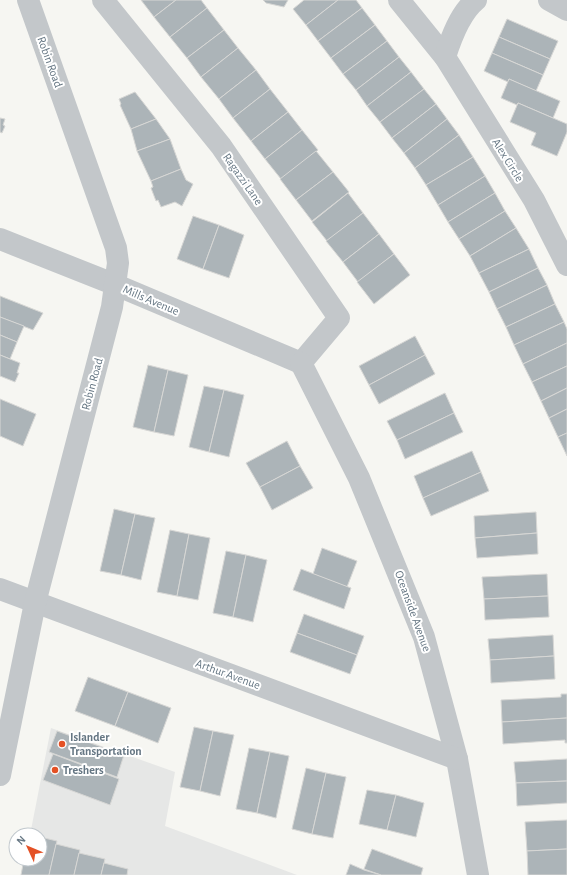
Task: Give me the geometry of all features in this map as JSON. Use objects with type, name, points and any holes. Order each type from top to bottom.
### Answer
[{"type":"street","name":"Robin Road","points":[[0,775],[35,602],[112,307],[118,263],[116,248],[28,0]]},
{"type":"street","name":"Ragazzi Lane","points":[[103,0],[220,146],[339,318],[301,364]]},
{"type":"street","name":"Alex Circle","points":[[399,0],[445,57],[534,200],[567,265]]},
{"type":"street","points":[[445,57],[451,38],[461,19],[476,0]]},
{"type":"street","points":[[549,0],[567,10]]},
{"type":"street","name":"Mills Avenue","points":[[0,239],[116,285],[301,364]]},
{"type":"street","name":"Oceanside Avenue","points":[[301,364],[359,478],[424,637],[457,759],[478,875]]},
{"type":"street","name":"Arthur Avenue","points":[[0,589],[457,759]]},
{"type":"shaded area","points":[[51,728],[175,772],[165,826],[297,875],[21,875],[22,867],[48,867],[48,827],[32,827]]},
{"type":"building","points":[[141,0],[176,0],[154,17]]},
{"type":"building","points":[[176,0],[201,0],[207,8],[170,37],[154,17]]},
{"type":"building","points":[[263,0],[288,0],[284,7],[266,3]]},
{"type":"building","points":[[304,0],[338,0],[306,25],[293,9]]},
{"type":"building","points":[[338,0],[356,0],[362,8],[318,41],[306,25]]},
{"type":"building","points":[[207,8],[224,30],[187,58],[170,37]]},
{"type":"building","points":[[362,8],[375,25],[331,58],[318,41]]},
{"type":"building","points":[[507,19],[558,41],[550,59],[499,37]]},
{"type":"building","points":[[375,25],[387,41],[343,74],[331,58]]},
{"type":"building","points":[[224,30],[238,48],[201,77],[187,58]]},
{"type":"building","points":[[499,37],[550,59],[543,75],[492,53]]},
{"type":"building","points":[[387,41],[399,57],[356,90],[343,74]]},
{"type":"building","points":[[238,48],[256,70],[219,99],[201,77]]},
{"type":"building","points":[[492,53],[543,75],[536,91],[509,79],[508,82],[484,71]]},
{"type":"building","points":[[399,57],[411,72],[367,106],[356,90]]},
{"type":"building","points":[[256,70],[270,89],[233,118],[219,99]]},
{"type":"building","points":[[411,72],[424,89],[380,122],[367,106]]},
{"type":"building","points":[[509,79],[560,101],[553,118],[518,103],[517,105],[501,98]]},
{"type":"building","points":[[270,89],[288,112],[251,141],[233,118]]},
{"type":"building","points":[[424,89],[436,104],[392,138],[380,122]]},
{"type":"building","points":[[135,92],[156,119],[131,129],[120,105],[119,99]]},
{"type":"building","points":[[518,103],[567,124],[567,132],[557,156],[531,145],[536,133],[510,122]]},
{"type":"building","points":[[436,104],[447,119],[404,153],[392,138]]},
{"type":"building","points":[[288,112],[302,130],[265,159],[251,141]]},
{"type":"building","points":[[0,118],[5,119],[3,125],[5,126],[2,133],[0,132]]},
{"type":"building","points":[[156,119],[170,139],[137,151],[131,129]]},
{"type":"building","points":[[447,119],[459,135],[415,168],[404,153]]},
{"type":"building","points":[[302,130],[318,150],[281,179],[265,159]]},
{"type":"building","points":[[459,135],[473,157],[426,185],[415,168]]},
{"type":"building","points":[[170,139],[181,169],[151,181],[137,151]]},
{"type":"building","points":[[316,151],[333,172],[296,200],[280,179]]},
{"type":"building","points":[[473,157],[485,176],[438,205],[426,185]]},
{"type":"building","points":[[181,169],[186,180],[193,184],[182,206],[175,202],[161,207],[158,200],[156,201],[151,188],[153,187],[151,181]]},
{"type":"building","points":[[333,172],[349,192],[312,221],[296,200]]},
{"type":"building","points":[[485,176],[495,193],[448,222],[438,205]]},
{"type":"building","points":[[348,193],[363,213],[327,241],[312,222]]},
{"type":"building","points":[[495,193],[505,211],[459,239],[448,222]]},
{"type":"building","points":[[505,211],[516,228],[470,256],[459,239]]},
{"type":"building","points":[[363,213],[379,234],[343,262],[326,241]]},
{"type":"building","points":[[193,216],[219,225],[203,269],[177,259]]},
{"type":"building","points":[[219,225],[244,235],[229,278],[203,269]]},
{"type":"building","points":[[516,228],[529,249],[479,273],[470,256]]},
{"type":"building","points":[[379,234],[394,254],[358,282],[343,262]]},
{"type":"building","points":[[529,249],[538,268],[489,292],[479,273]]},
{"type":"building","points":[[394,254],[410,275],[374,304],[357,282]]},
{"type":"building","points":[[538,268],[547,285],[497,309],[489,292]]},
{"type":"building","points":[[547,285],[555,304],[506,327],[497,309]]},
{"type":"building","points":[[0,296],[43,313],[33,330],[0,317]]},
{"type":"building","points":[[555,304],[564,322],[514,345],[506,327]]},
{"type":"building","points":[[0,317],[24,326],[17,342],[0,335]]},
{"type":"building","points":[[564,322],[567,329],[567,343],[523,364],[514,345]]},
{"type":"building","points":[[0,335],[17,342],[10,359],[0,355]]},
{"type":"building","points":[[415,336],[425,355],[369,385],[359,366]]},
{"type":"building","points":[[567,343],[567,366],[532,382],[523,364]]},
{"type":"building","points":[[0,355],[20,363],[17,373],[19,373],[15,382],[0,376]]},
{"type":"building","points":[[425,355],[435,374],[379,404],[369,385]]},
{"type":"building","points":[[148,365],[168,370],[154,432],[133,427]]},
{"type":"building","points":[[567,366],[567,388],[541,401],[532,382]]},
{"type":"building","points":[[168,370],[188,375],[174,436],[154,432]]},
{"type":"building","points":[[204,386],[224,390],[209,452],[189,447]]},
{"type":"building","points":[[567,388],[567,409],[549,418],[541,401]]},
{"type":"building","points":[[224,390],[244,395],[229,457],[209,452]]},
{"type":"building","points":[[445,393],[454,413],[397,440],[387,421]]},
{"type":"building","points":[[0,399],[36,414],[23,446],[0,436]]},
{"type":"building","points":[[567,409],[567,433],[558,437],[549,418]]},
{"type":"building","points":[[454,413],[463,432],[405,459],[397,440]]},
{"type":"building","points":[[567,433],[567,456],[558,437]]},
{"type":"building","points":[[287,441],[300,466],[260,487],[246,463]]},
{"type":"building","points":[[472,451],[481,472],[423,498],[414,476]]},
{"type":"building","points":[[300,466],[313,488],[272,510],[260,487]]},
{"type":"building","points":[[481,472],[489,491],[431,516],[423,498]]},
{"type":"building","points":[[114,509],[135,514],[121,575],[100,571]]},
{"type":"building","points":[[536,512],[537,533],[475,538],[474,516]]},
{"type":"building","points":[[135,514],[155,518],[141,580],[121,575]]},
{"type":"building","points":[[170,530],[189,534],[177,596],[157,592]]},
{"type":"building","points":[[537,533],[538,554],[477,558],[475,538]]},
{"type":"building","points":[[189,534],[210,538],[198,600],[177,596]]},
{"type":"building","points":[[322,548],[357,561],[347,587],[313,574]]},
{"type":"building","points":[[226,551],[246,555],[233,617],[213,613]]},
{"type":"building","points":[[246,555],[267,560],[253,622],[233,617]]},
{"type":"building","points":[[301,569],[351,588],[344,609],[293,590]]},
{"type":"building","points":[[547,574],[548,596],[484,599],[482,577]]},
{"type":"building","points":[[548,596],[549,617],[485,620],[484,599]]},
{"type":"building","points":[[304,614],[364,636],[357,655],[297,633]]},
{"type":"building","points":[[297,633],[357,655],[350,674],[290,652]]},
{"type":"building","points":[[553,635],[554,656],[490,660],[488,639]]},
{"type":"building","points":[[554,656],[555,679],[491,683],[490,660]]},
{"type":"building","points":[[88,677],[128,692],[115,726],[75,711]]},
{"type":"building","points":[[128,692],[171,708],[158,743],[115,726]]},
{"type":"building","points":[[561,694],[567,694],[567,718],[502,722],[501,700],[561,697]]},
{"type":"building","points":[[567,718],[567,743],[565,743],[565,740],[503,744],[502,722]]},
{"type":"building","points":[[194,727],[213,731],[200,791],[180,787]]},
{"type":"building","points":[[57,731],[124,755],[117,777],[49,752]]},
{"type":"building","points":[[213,731],[234,735],[220,796],[200,791]]},
{"type":"building","points":[[249,748],[270,752],[257,813],[236,809]]},
{"type":"building","points":[[270,752],[289,756],[276,818],[257,813]]},
{"type":"building","points":[[53,754],[119,779],[110,805],[43,780]]},
{"type":"building","points":[[567,759],[567,781],[516,783],[514,762]]},
{"type":"building","points":[[306,768],[326,773],[312,834],[292,829]]},
{"type":"building","points":[[326,773],[346,777],[333,838],[312,834]]},
{"type":"building","points":[[567,781],[567,803],[517,806],[516,783]]},
{"type":"building","points":[[367,790],[396,795],[387,830],[359,824]]},
{"type":"building","points":[[396,795],[424,803],[416,837],[387,830]]},
{"type":"building","points":[[567,820],[567,849],[527,851],[525,822]]},
{"type":"building","points":[[48,839],[57,841],[49,875],[21,875],[22,867],[48,867]]},
{"type":"building","points":[[56,844],[80,850],[74,875],[49,875]]},
{"type":"building","points":[[372,849],[423,868],[421,875],[381,875],[364,869]]},
{"type":"building","points":[[567,849],[567,875],[528,875],[527,851]]},
{"type":"building","points":[[79,853],[105,859],[101,875],[74,875]]},
{"type":"building","points":[[104,863],[128,869],[127,875],[101,875]]},
{"type":"building","points":[[350,864],[364,870],[381,875],[346,875]]},
{"type":"place","name":"Islander Transportation","points":[[62,744]]},
{"type":"place","name":"Treshers","points":[[55,770]]}]
